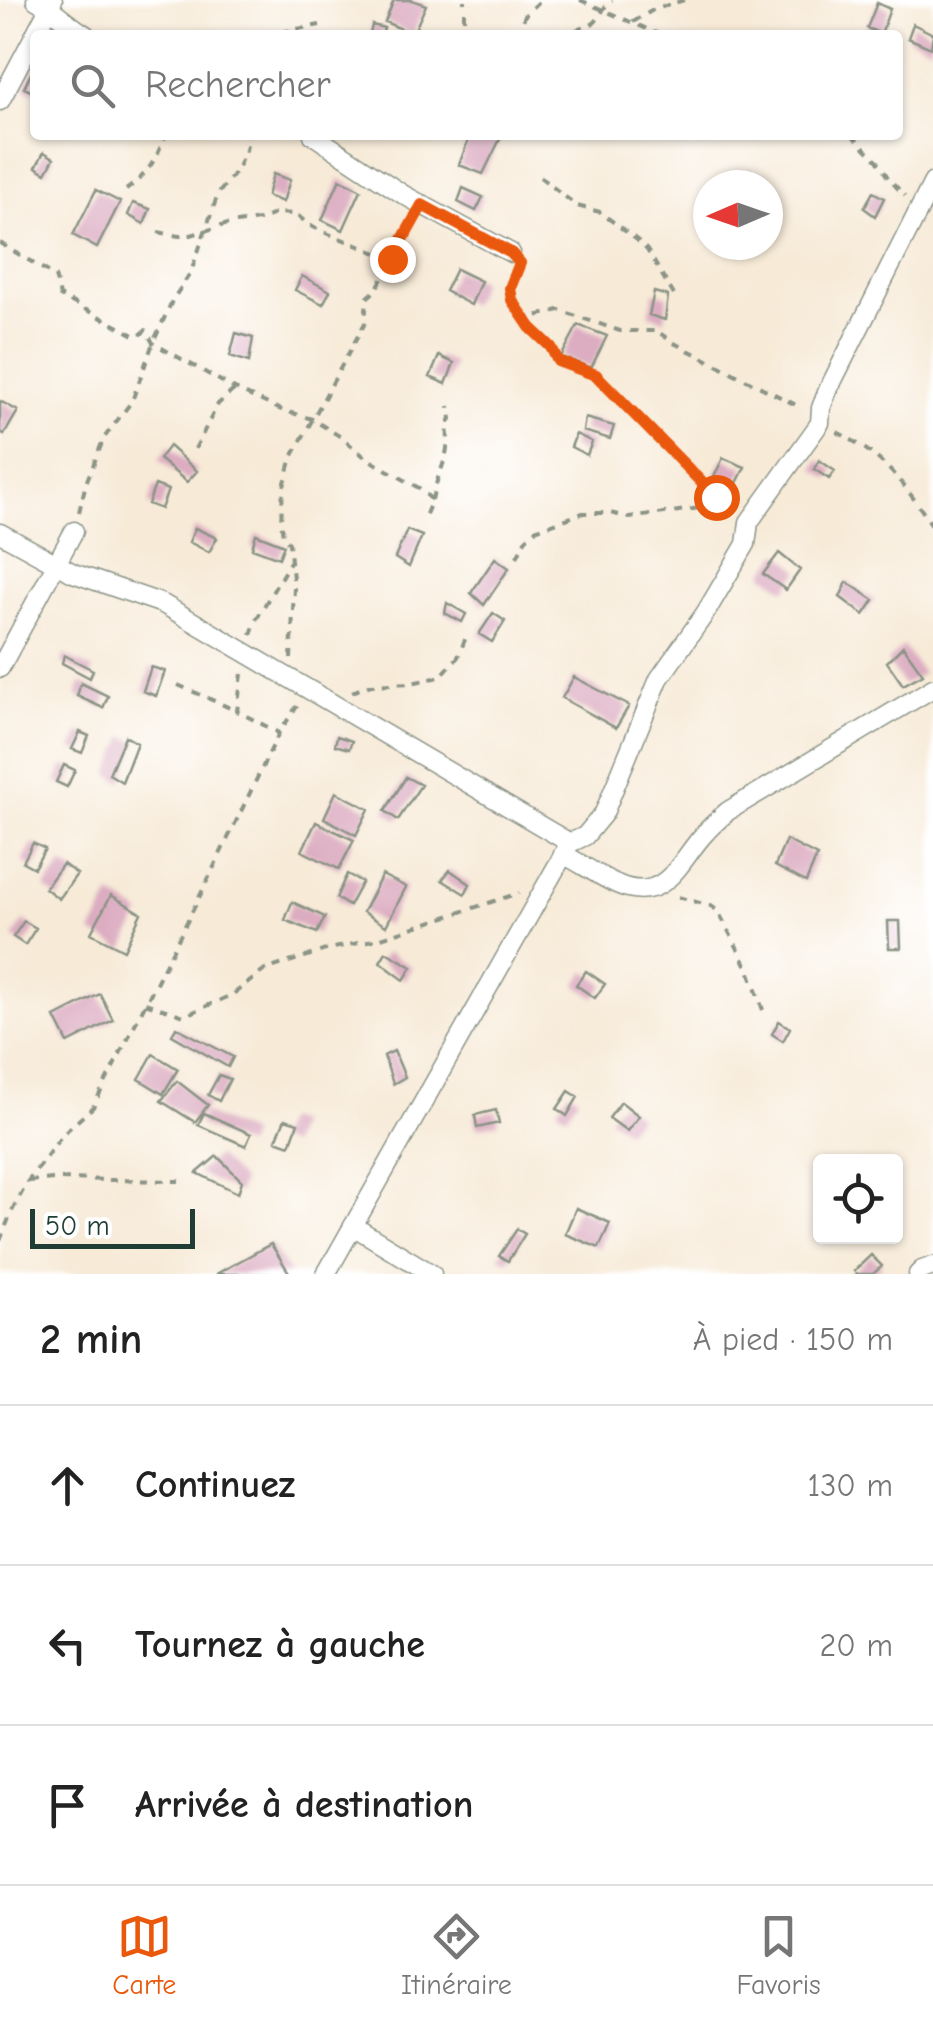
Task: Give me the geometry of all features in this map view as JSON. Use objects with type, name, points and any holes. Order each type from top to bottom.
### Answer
[{"type":"street","points":[[33,30],[46,2],[77,30]]},
{"type":"street","points":[[0,101],[30,36]]},
{"type":"street","points":[[321,140],[422,205],[511,253]]},
{"type":"street","points":[[326,1274],[566,848],[585,836],[604,813],[659,679],[706,612],[746,544],[749,522],[820,423],[828,390],[926,215],[933,182]]},
{"type":"street","points":[[0,668],[74,531]]},
{"type":"street","points":[[0,533],[73,574],[163,604],[336,705],[566,848],[620,886],[644,891],[670,877],[704,833],[728,811],[933,688]]},
{"type":"street","points":[[354,1226],[432,1274]]},
{"type":"street","points":[[918,1274],[933,1266]]},
{"type":"path","points":[[464,0],[464,30]]},
{"type":"path","points":[[520,30],[525,15],[541,0]]},
{"type":"path","points":[[580,0],[650,30]]},
{"type":"path","points":[[574,30],[596,21],[612,0]]},
{"type":"path","points":[[633,22],[653,10],[684,0]]},
{"type":"path","points":[[293,30],[320,26]]},
{"type":"path","points":[[126,190],[145,176],[163,140]]},
{"type":"path","points":[[74,531],[86,483],[104,438],[132,402],[172,300],[191,272],[218,194],[236,171],[248,140]]},
{"type":"path","points":[[857,140],[926,215]]},
{"type":"path","points":[[540,177],[577,206],[600,212],[637,240],[674,295]]},
{"type":"path","points":[[287,678],[293,651],[294,587],[289,544],[281,520],[282,490],[292,457],[365,323],[367,298],[376,290],[422,205]]},
{"type":"path","points":[[158,232],[179,236],[277,213],[296,214],[309,225],[392,259]]},
{"type":"path","points":[[0,244],[55,276],[60,296],[138,336],[146,330],[153,342],[235,389],[278,410],[312,419],[432,500]]},
{"type":"path","points":[[511,253],[520,263],[510,288],[512,300],[558,361],[596,375],[716,497],[749,522]]},
{"type":"path","points":[[524,319],[559,310],[620,331],[657,331],[810,412],[820,423],[875,453],[910,492],[933,526]]},
{"type":"path","points":[[195,449],[218,404],[235,389]]},
{"type":"path","points":[[423,521],[449,444],[449,406]]},
{"type":"path","points":[[517,557],[535,530],[582,513],[630,518],[700,508],[716,497]]},
{"type":"path","points":[[336,705],[351,692],[371,685],[440,677],[458,657],[466,637]]},
{"type":"path","points":[[178,685],[237,711]]},
{"type":"path","points":[[0,1241],[28,1181],[63,1134],[92,1107],[279,734],[308,690]]},
{"type":"path","points":[[146,1002],[184,1016],[232,996],[265,970],[329,949],[378,939],[514,894],[544,890]]},
{"type":"path","points":[[644,891],[680,897],[718,911],[749,970],[763,1010]]},
{"type":"path","points":[[28,1181],[179,1181]]},
{"type":"building","points":[[394,0],[426,5],[415,30],[385,22]]},
{"type":"building","points":[[877,3],[890,9],[882,30],[867,28]]},
{"type":"building","points":[[913,24],[933,34],[931,48],[908,38]]},
{"type":"building","points":[[468,140],[500,140],[483,174],[459,165]]},
{"type":"building","points":[[44,152],[54,158],[46,173],[36,167]]},
{"type":"building","points":[[273,174],[290,180],[283,202],[267,196]]},
{"type":"building","points":[[340,179],[361,190],[343,230],[322,220]]},
{"type":"building","points":[[463,188],[483,197],[476,211],[458,202]]},
{"type":"building","points":[[96,190],[120,202],[97,248],[73,235]]},
{"type":"building","points":[[873,192],[884,198],[875,216],[864,208]]},
{"type":"building","points":[[133,203],[150,209],[144,224],[128,215]]},
{"type":"building","points":[[456,269],[481,281],[471,305],[445,291]]},
{"type":"building","points":[[302,276],[330,291],[323,304],[295,290]]},
{"type":"building","points":[[654,292],[668,296],[665,320],[649,315]]},
{"type":"building","points":[[578,325],[607,336],[591,368],[561,357]]},
{"type":"building","points":[[236,333],[253,338],[249,362],[230,356]]},
{"type":"building","points":[[439,356],[454,363],[446,384],[430,377]]},
{"type":"building","points":[[0,401],[18,411],[4,435],[0,432]]},
{"type":"building","points":[[585,418],[614,426],[610,439],[583,431]]},
{"type":"building","points":[[576,434],[592,442],[587,455],[571,447]]},
{"type":"building","points":[[169,446],[197,471],[187,482],[159,459]]},
{"type":"building","points":[[723,458],[745,467],[734,489],[713,479]]},
{"type":"building","points":[[819,460],[835,471],[829,479],[814,469]]},
{"type":"building","points":[[155,485],[168,490],[161,509],[148,504]]},
{"type":"building","points":[[195,528],[217,538],[209,552],[189,542]]},
{"type":"building","points":[[407,530],[422,536],[409,567],[395,558]]},
{"type":"building","points":[[256,534],[284,545],[279,558],[252,548]]},
{"type":"building","points":[[779,553],[800,570],[786,590],[763,574]]},
{"type":"building","points":[[495,558],[509,568],[484,605],[471,593]]},
{"type":"building","points":[[847,582],[874,600],[864,615],[840,597]]},
{"type":"building","points":[[447,603],[466,614],[462,622],[445,613]]},
{"type":"building","points":[[493,613],[505,621],[492,642],[479,634]]},
{"type":"building","points":[[903,646],[923,674],[903,685],[887,662]]},
{"type":"building","points":[[64,655],[93,670],[90,678],[62,663]]},
{"type":"building","points":[[151,667],[165,671],[156,696],[143,691]]},
{"type":"building","points":[[574,677],[629,706],[616,728],[562,698]]},
{"type":"building","points":[[81,683],[108,696],[103,708],[77,696]]},
{"type":"building","points":[[80,732],[89,736],[82,753],[72,749]]},
{"type":"building","points":[[125,736],[137,743],[122,782],[109,774]]},
{"type":"building","points":[[337,736],[352,741],[349,749],[335,745]]},
{"type":"building","points":[[64,765],[75,770],[67,787],[56,782]]},
{"type":"building","points":[[406,777],[421,785],[398,820],[385,811]]},
{"type":"building","points":[[336,792],[369,809],[356,835],[324,818]]},
{"type":"building","points":[[316,822],[354,840],[339,869],[302,851]]},
{"type":"building","points":[[786,840],[817,856],[806,882],[775,866]]},
{"type":"building","points":[[33,843],[45,849],[34,868],[23,862]]},
{"type":"building","points":[[63,864],[77,874],[59,899],[45,888]]},
{"type":"building","points":[[450,870],[470,884],[465,894],[442,880]]},
{"type":"building","points":[[347,874],[362,882],[349,906],[336,898]]},
{"type":"building","points":[[382,875],[406,887],[386,926],[363,912]]},
{"type":"building","points":[[111,895],[141,913],[124,950],[91,933]]},
{"type":"building","points":[[292,902],[325,917],[317,933],[285,920]]},
{"type":"building","points":[[24,921],[36,928],[25,945],[13,937]]},
{"type":"building","points":[[888,921],[900,921],[901,948],[889,948]]},
{"type":"building","points":[[386,952],[412,967],[404,980],[380,962]]},
{"type":"building","points":[[586,971],[605,984],[595,998],[576,985]]},
{"type":"building","points":[[100,994],[113,1020],[68,1043],[55,1017]]},
{"type":"building","points":[[779,1021],[790,1028],[783,1041],[772,1034]]},
{"type":"building","points":[[176,1027],[233,1057],[228,1067],[172,1035]]},
{"type":"building","points":[[394,1051],[405,1077],[393,1084],[384,1056]]},
{"type":"building","points":[[153,1054],[178,1069],[163,1094],[139,1079]]},
{"type":"building","points":[[219,1075],[230,1079],[219,1101],[208,1095]]},
{"type":"building","points":[[177,1081],[208,1105],[195,1122],[161,1101]]},
{"type":"building","points":[[569,1091],[578,1097],[567,1116],[557,1109]]},
{"type":"building","points":[[621,1102],[639,1116],[627,1131],[609,1118]]},
{"type":"building","points":[[496,1110],[499,1123],[477,1128],[475,1115]]},
{"type":"building","points":[[204,1113],[251,1134],[246,1146],[198,1125]]},
{"type":"building","points":[[285,1119],[298,1123],[290,1145],[276,1140]]},
{"type":"building","points":[[217,1156],[242,1181],[238,1193],[197,1173]]},
{"type":"building","points":[[576,1208],[610,1223],[599,1248],[565,1234]]},
{"type":"building","points":[[517,1229],[525,1234],[508,1261],[499,1256]]},
{"type":"building","points":[[271,1244],[290,1274],[216,1274]]},
{"type":"building","points":[[871,1255],[882,1266],[873,1274],[857,1274],[854,1271]]},
{"type":"route","points":[[392,259],[422,205],[511,253],[520,263],[510,288],[512,300],[558,361],[596,375],[716,497]]}]
